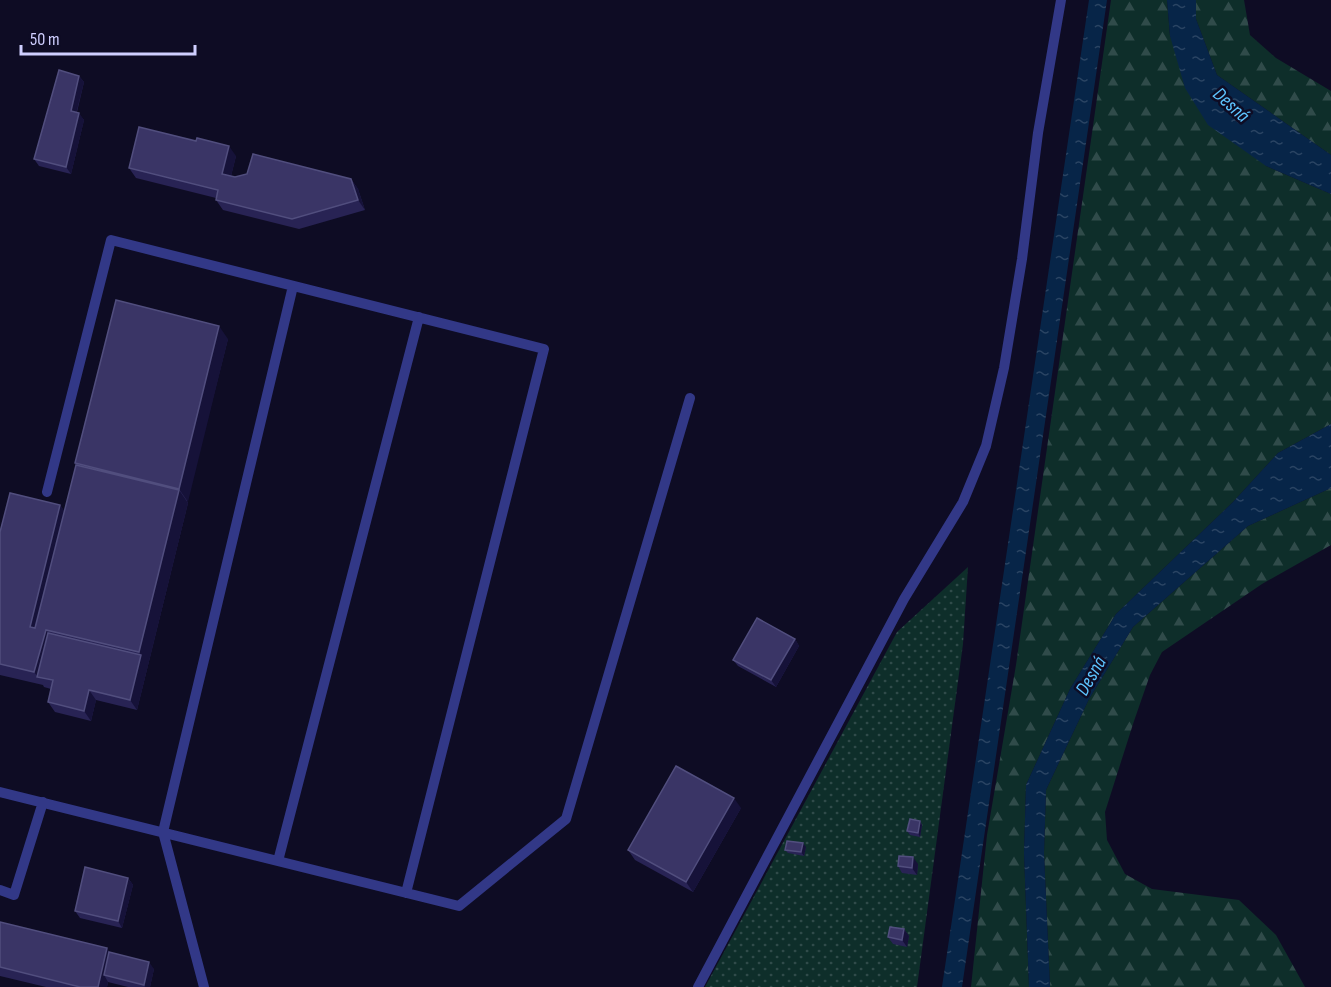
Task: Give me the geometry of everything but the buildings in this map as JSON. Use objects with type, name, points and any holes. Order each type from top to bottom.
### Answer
[{"type":"lane","points":[[698,987],[904,599],[963,502],[986,446],[1004,368],[1022,259],[1038,133],[1061,0]]},
{"type":"lane","points":[[47,492],[111,240],[544,349],[406,893]]},
{"type":"lane","points":[[204,987],[163,832],[293,286]]},
{"type":"lane","points":[[278,861],[418,318]]},
{"type":"lane","points":[[0,792],[459,906],[566,819],[690,398]]},
{"type":"lane","points":[[0,891],[14,895],[43,802]]},
{"type":"green space","points":[[1111,0],[1167,0],[1170,36],[1266,166],[1331,194],[1331,424],[1278,453],[1233,502],[1116,614],[1070,689],[1026,785],[1024,853],[1029,987],[971,987],[987,835],[1016,665]]},
{"type":"green space","points":[[1196,0],[1244,0],[1250,35],[1276,58],[1331,91],[1331,155],[1217,75],[1196,19]]},
{"type":"green space","points":[[1331,488],[1331,545],[1262,584],[1162,652],[1150,675],[1105,812],[1107,840],[1125,874],[1152,889],[1239,900],[1276,935],[1305,987],[1050,987],[1044,853],[1046,790],[1089,699],[1133,627],[1248,526]]},
{"type":"green space","points":[[968,567],[963,644],[917,987],[705,987],[897,632]]},
{"type":"water","points":[[1089,0],[1107,0],[962,987],[942,987]]},
{"type":"water","name":"Desná","points":[[1167,0],[1196,0],[1196,19],[1217,75],[1331,155],[1331,194],[1266,166],[1208,125],[1185,88],[1170,36]]},
{"type":"water","name":"Desná","points":[[1331,424],[1331,488],[1248,526],[1133,627],[1089,699],[1046,790],[1044,853],[1050,987],[1029,987],[1024,853],[1026,785],[1070,689],[1116,614],[1233,502],[1278,453]]}]
